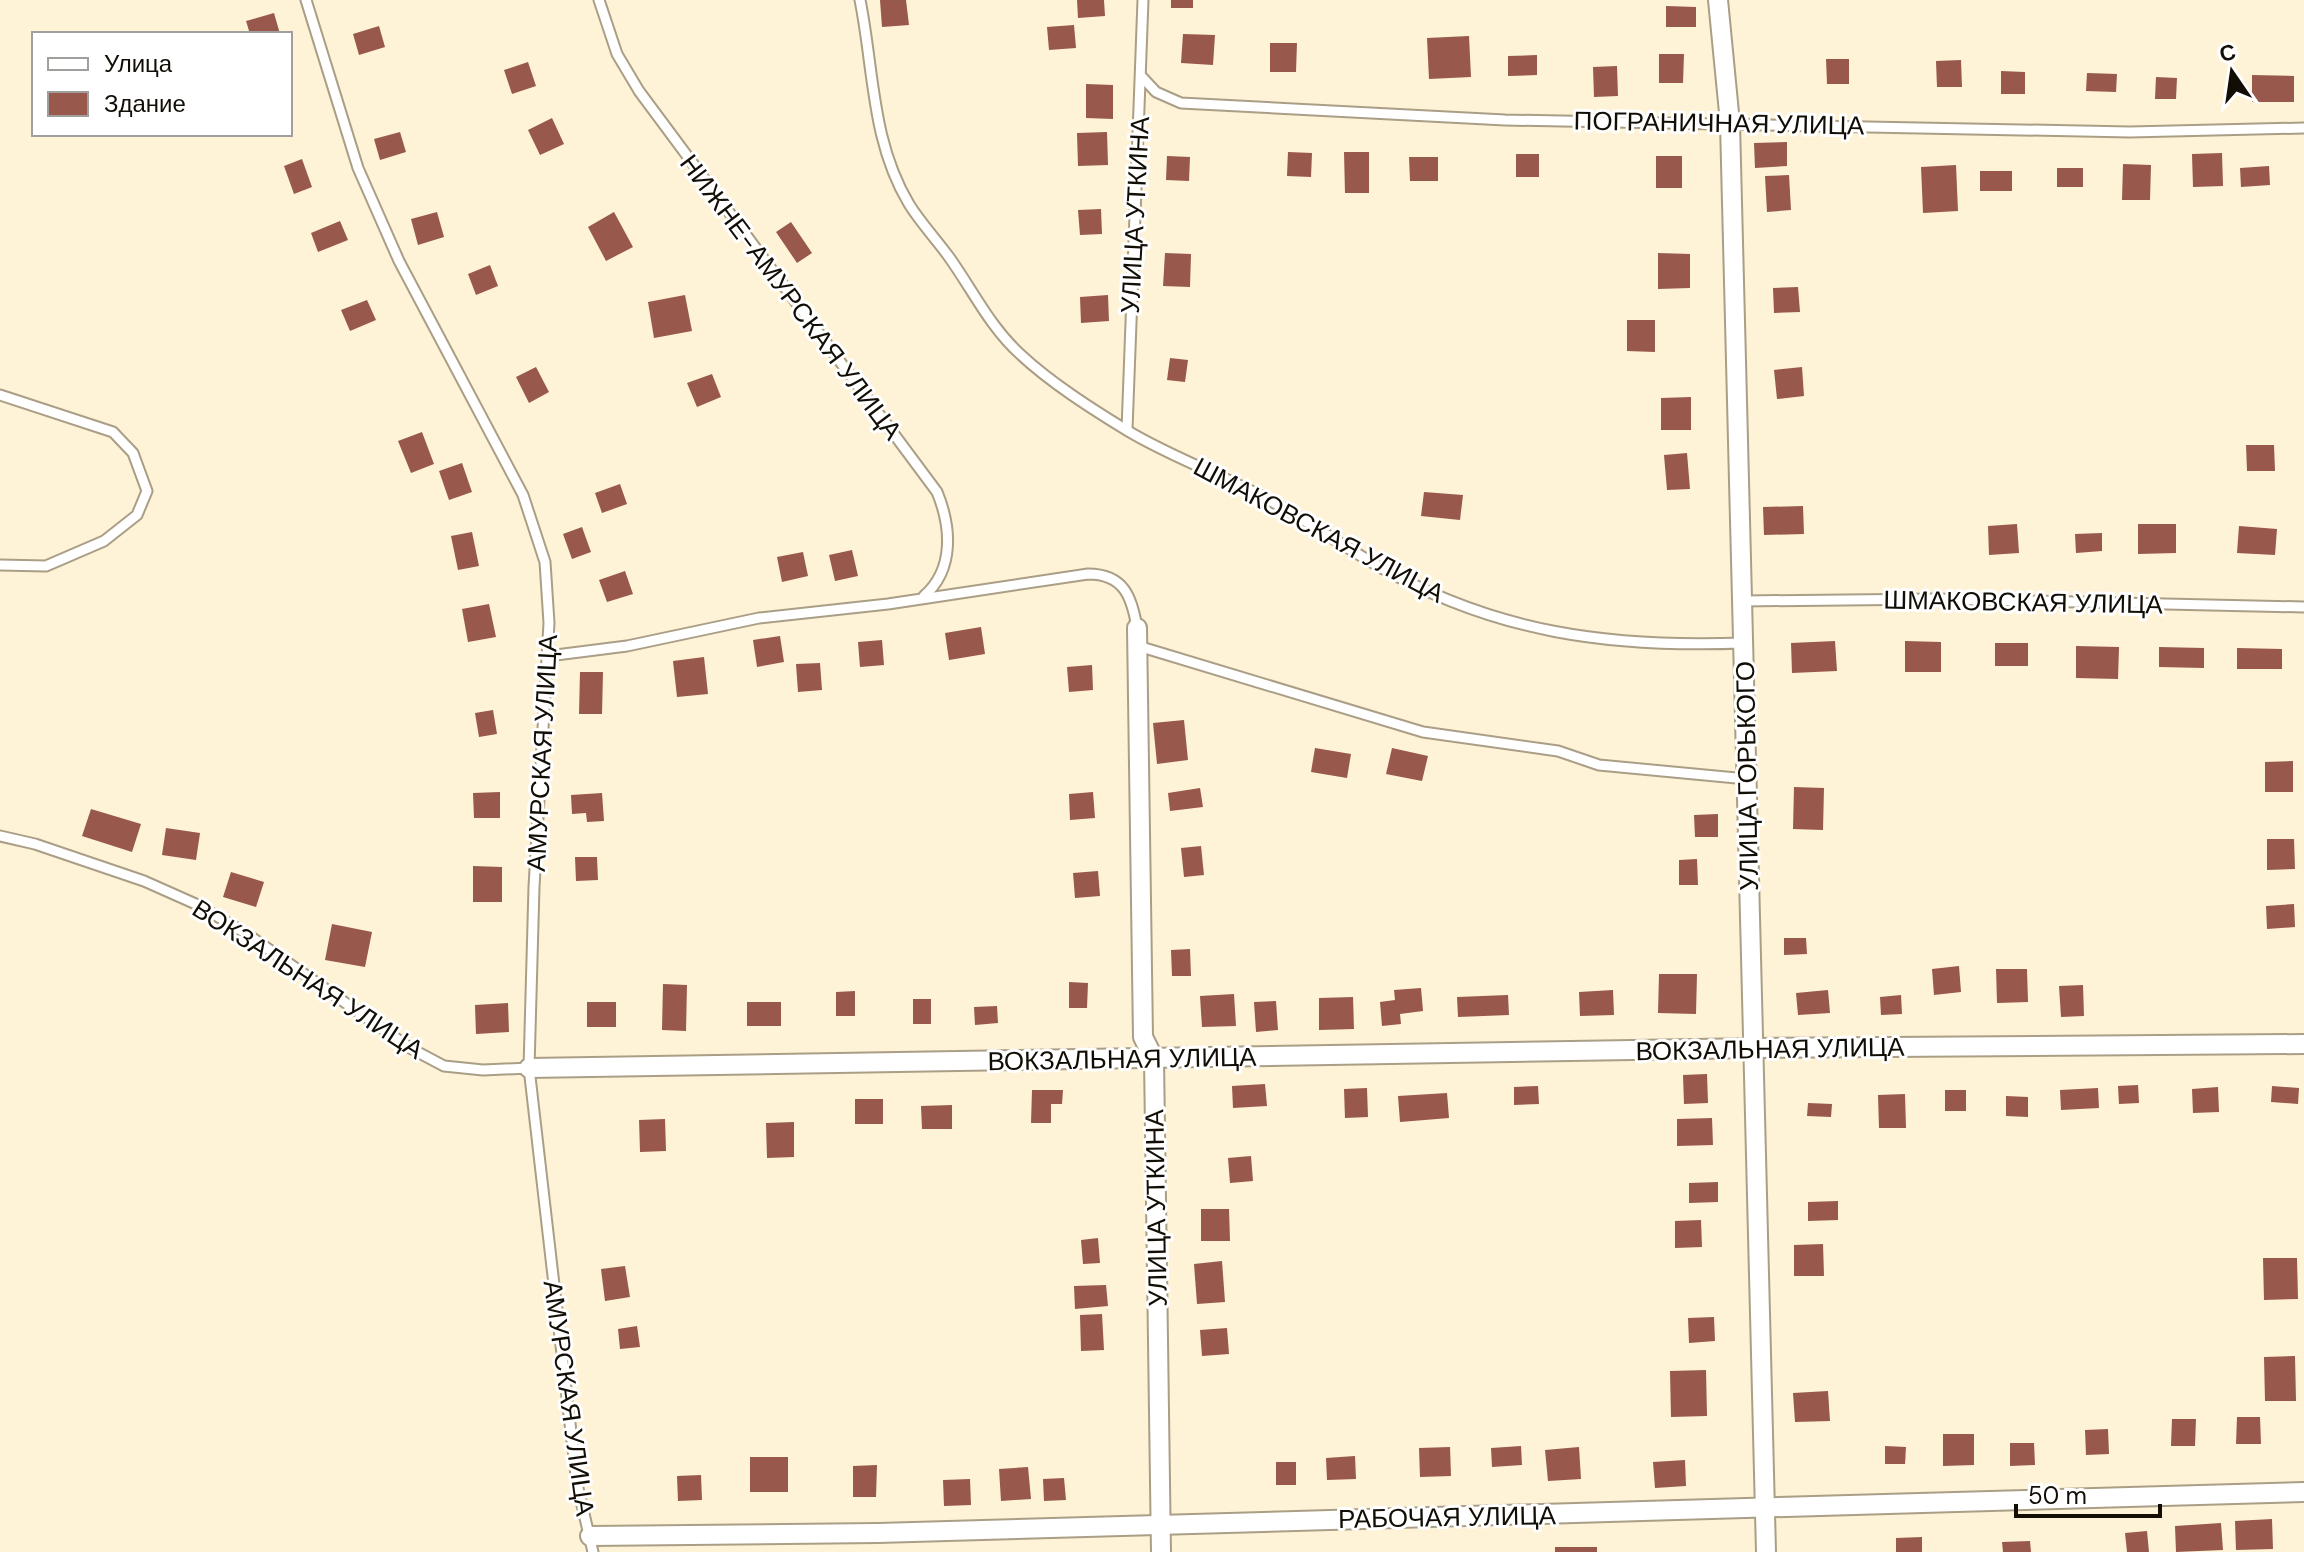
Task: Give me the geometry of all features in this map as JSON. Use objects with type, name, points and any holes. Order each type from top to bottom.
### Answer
[{"type":"street","name":"УЛИЦА ГОРЬКОГО","points":[[1718,0],[1730,123],[1756,1048],[1766,1552]]},
{"type":"street","name":"УЛИЦА УТКИНА","points":[[1137,637],[1143,1037],[1154,1059],[1161,1552]]},
{"type":"street","name":"ВОКЗАЛЬНАЯ УЛИЦА","points":[[529,1068],[1756,1048],[2304,1044]]},
{"type":"street","name":"РАБОЧАЯ УЛИЦА","points":[[591,1544],[1162,1523],[2304,1492]]},
{"type":"lane","name":"АМУРСКАЯ УЛИЦА","points":[[306,0],[341,120],[378,215],[441,344],[523,495],[538,534],[549,589],[534,887],[529,1068],[575,1468],[591,1544]]},
{"type":"lane","name":"НИЖНЕ-АМУРСКАЯ УЛИЦА","points":[[599,0],[617,54],[639,91],[937,492],[948,528],[948,548],[941,577],[924,596]]},
{"type":"lane","name":"ШМАКОВСКАЯ УЛИЦА","points":[[860,0],[867,33],[870,84],[884,145],[909,203],[980,306],[1018,353],[1127,430],[1268,499],[1380,567],[1518,626],[1637,643],[1744,643]]},
{"type":"lane","name":"УЛИЦА УТКИНА","points":[[1127,430],[1126,381],[1142,77],[1143,0]]},
{"type":"lane","name":"ПОГРАНИЧНАЯ УЛИЦА","points":[[1142,77],[1156,92],[1181,103],[1505,120],[2130,132],[2304,128]]},
{"type":"lane","points":[[0,395],[113,432],[133,453],[147,491],[137,515],[104,541],[46,566],[0,565]]},
{"type":"lane","points":[[548,656],[627,646],[759,618],[888,604],[1043,578],[1102,574],[1114,578],[1128,591],[1137,637],[1423,732],[1558,751],[1599,765],[1747,779]]},
{"type":"lane","name":"ШМАКОВСКАЯ УЛИЦА","points":[[1743,601],[1935,599],[2304,607]]},
{"type":"lane","name":"ВОКЗАЛЬНАЯ УЛИЦА","points":[[0,836],[35,844],[117,872],[198,905],[247,934],[410,1048],[444,1066],[529,1068]]},
{"type":"building","points":[[880,0],[906,0],[909,25],[882,27]]},
{"type":"building","points":[[1077,0],[1104,0],[1105,16],[1078,18]]},
{"type":"building","points":[[1171,0],[1193,0],[1193,8],[1171,8]]},
{"type":"building","points":[[1666,6],[1696,7],[1696,27],[1666,27]]},
{"type":"building","points":[[274,13],[279,32],[249,32],[246,21]]},
{"type":"building","points":[[1074,25],[1076,48],[1049,50],[1047,27]]},
{"type":"building","points":[[379,26],[385,47],[359,55],[353,34]]},
{"type":"building","points":[[1183,34],[1215,35],[1213,65],[1181,63]]},
{"type":"building","points":[[1469,36],[1471,77],[1429,79],[1427,38]]},
{"type":"building","points":[[1270,43],[1297,43],[1296,72],[1270,72]]},
{"type":"building","points":[[1659,54],[1684,54],[1683,83],[1659,83]]},
{"type":"building","points":[[1537,55],[1537,75],[1508,76],[1508,56]]},
{"type":"building","points":[[1826,59],[1849,59],[1849,84],[1827,84]]},
{"type":"building","points":[[1961,60],[1962,87],[1937,87],[1936,61]]},
{"type":"building","points":[[528,62],[536,86],[512,94],[504,70]]},
{"type":"building","points":[[1617,66],[1618,96],[1594,97],[1593,67]]},
{"type":"building","points":[[2001,71],[2025,72],[2025,94],[2001,94]]},
{"type":"building","points":[[2087,73],[2117,74],[2116,92],[2086,91]]},
{"type":"building","points":[[2252,75],[2294,76],[2294,102],[2252,102]]},
{"type":"building","points":[[2156,77],[2177,78],[2176,99],[2155,99]]},
{"type":"building","points":[[1086,84],[1113,85],[1113,119],[1086,118]]},
{"type":"building","points":[[552,118],[564,144],[540,155],[528,130]]},
{"type":"building","points":[[400,132],[406,152],[380,160],[374,139]]},
{"type":"building","points":[[1107,132],[1108,165],[1078,166],[1077,133]]},
{"type":"building","points":[[1787,142],[1787,166],[1755,168],[1754,143]]},
{"type":"building","points":[[1288,152],[1312,153],[1311,177],[1287,176]]},
{"type":"building","points":[[1344,152],[1369,152],[1369,193],[1345,193]]},
{"type":"building","points":[[2222,153],[2223,186],[2193,187],[2192,154]]},
{"type":"building","points":[[1516,154],[1539,154],[1539,177],[1516,177]]},
{"type":"building","points":[[1167,156],[1190,157],[1189,181],[1166,180]]},
{"type":"building","points":[[1656,156],[1682,156],[1682,188],[1656,188]]},
{"type":"building","points":[[1409,157],[1438,157],[1438,181],[1410,181]]},
{"type":"building","points":[[302,159],[312,187],[294,194],[284,166]]},
{"type":"building","points":[[2123,164],[2151,165],[2150,200],[2122,200]]},
{"type":"building","points":[[1956,165],[1958,211],[1923,213],[1921,167]]},
{"type":"building","points":[[2269,166],[2270,185],[2241,187],[2240,168]]},
{"type":"building","points":[[2057,168],[2083,168],[2083,187],[2057,187]]},
{"type":"building","points":[[1980,171],[2012,171],[2012,191],[1980,191]]},
{"type":"building","points":[[1789,175],[1791,210],[1767,212],[1765,176]]},
{"type":"building","points":[[1101,209],[1102,234],[1080,235],[1078,210]]},
{"type":"building","points":[[437,212],[444,237],[418,245],[411,219]]},
{"type":"building","points":[[614,212],[633,247],[606,261],[588,227]]},
{"type":"building","points":[[340,221],[348,240],[318,252],[311,233]]},
{"type":"building","points":[[791,222],[812,253],[797,263],[776,232]]},
{"type":"building","points":[[1165,253],[1191,254],[1190,287],[1163,286]]},
{"type":"building","points":[[1658,253],[1690,254],[1690,288],[1658,289]]},
{"type":"building","points":[[490,265],[498,286],[476,295],[468,274]]},
{"type":"building","points":[[1798,287],[1800,312],[1774,313],[1773,288]]},
{"type":"building","points":[[685,295],[692,331],[654,338],[648,302]]},
{"type":"building","points":[[1108,295],[1109,321],[1081,323],[1080,297]]},
{"type":"building","points":[[367,300],[376,320],[350,331],[341,310]]},
{"type":"building","points":[[1627,320],[1655,320],[1655,352],[1627,351]]},
{"type":"building","points":[[1170,358],[1188,360],[1185,382],[1167,380]]},
{"type":"building","points":[[536,367],[549,392],[529,403],[516,377]]},
{"type":"building","points":[[1802,367],[1804,396],[1777,399],[1774,370]]},
{"type":"building","points":[[712,374],[721,397],[697,407],[687,383]]},
{"type":"building","points":[[1691,397],[1691,430],[1661,430],[1661,398]]},
{"type":"building","points":[[422,432],[434,464],[411,473],[398,441]]},
{"type":"building","points":[[2246,445],[2274,445],[2275,471],[2247,471]]},
{"type":"building","points":[[1687,453],[1690,489],[1667,490],[1664,455]]},
{"type":"building","points":[[462,463],[472,492],[449,500],[439,471]]},
{"type":"building","points":[[620,484],[627,504],[602,513],[595,493]]},
{"type":"building","points":[[1424,492],[1463,495],[1460,520],[1421,516]]},
{"type":"building","points":[[1803,506],[1804,534],[1764,535],[1763,507]]},
{"type":"building","points":[[2017,524],[2019,553],[1989,555],[1988,526]]},
{"type":"building","points":[[2138,524],[2176,524],[2176,553],[2138,554]]},
{"type":"building","points":[[2239,526],[2277,529],[2275,555],[2237,553]]},
{"type":"building","points":[[582,527],[591,552],[572,559],[563,534]]},
{"type":"building","points":[[472,532],[479,566],[458,570],[451,536]]},
{"type":"building","points":[[2102,533],[2102,551],[2076,553],[2075,534]]},
{"type":"building","points":[[852,550],[858,576],[835,581],[829,555]]},
{"type":"building","points":[[803,552],[808,576],[782,582],[777,557]]},
{"type":"building","points":[[625,571],[633,594],[607,602],[599,580]]},
{"type":"building","points":[[489,604],[496,637],[468,642],[462,609]]},
{"type":"building","points":[[981,627],[985,654],[949,660],[945,633]]},
{"type":"building","points":[[780,636],[784,662],[757,667],[753,640]]},
{"type":"building","points":[[882,640],[884,665],[860,667],[858,642]]},
{"type":"building","points":[[1835,641],[1837,671],[1792,673],[1791,643]]},
{"type":"building","points":[[1905,641],[1941,642],[1941,672],[1905,672]]},
{"type":"building","points":[[1995,643],[2028,643],[2028,666],[1995,666]]},
{"type":"building","points":[[2076,646],[2119,647],[2118,679],[2076,678]]},
{"type":"building","points":[[2159,647],[2204,648],[2204,668],[2159,667]]},
{"type":"building","points":[[2237,648],[2282,649],[2282,669],[2237,669]]},
{"type":"building","points":[[704,657],[708,694],[677,697],[673,661]]},
{"type":"building","points":[[820,663],[822,690],[798,692],[796,664]]},
{"type":"building","points":[[1092,665],[1093,690],[1069,692],[1067,667]]},
{"type":"building","points":[[580,672],[603,672],[602,714],[579,714]]},
{"type":"building","points":[[493,710],[497,734],[479,737],[475,713]]},
{"type":"building","points":[[1184,720],[1188,760],[1157,764],[1153,723]]},
{"type":"building","points":[[1315,748],[1351,754],[1347,778],[1311,772]]},
{"type":"building","points":[[1392,748],[1428,756],[1422,781],[1386,774]]},
{"type":"building","points":[[2293,761],[2293,792],[2265,792],[2265,762]]},
{"type":"building","points":[[1794,787],[1824,788],[1823,830],[1793,829]]},
{"type":"building","points":[[1200,788],[1203,807],[1170,811],[1168,793]]},
{"type":"building","points":[[500,792],[500,818],[474,818],[473,793]]},
{"type":"building","points":[[1093,792],[1095,818],[1070,820],[1069,794]]},
{"type":"building","points":[[602,793],[604,821],[587,822],[586,813],[572,814],[571,795]]},
{"type":"building","points":[[91,809],[141,824],[132,852],[82,836]]},
{"type":"building","points":[[1718,814],[1718,837],[1695,837],[1694,815]]},
{"type":"building","points":[[166,828],[200,833],[196,860],[162,855]]},
{"type":"building","points":[[2267,839],[2294,839],[2295,869],[2267,870]]},
{"type":"building","points":[[1201,846],[1204,875],[1184,877],[1181,848]]},
{"type":"building","points":[[575,857],[597,857],[598,880],[576,881]]},
{"type":"building","points":[[1697,859],[1698,885],[1679,885],[1679,860]]},
{"type":"building","points":[[473,866],[502,867],[502,902],[473,902]]},
{"type":"building","points":[[1098,871],[1100,896],[1075,898],[1073,873]]},
{"type":"building","points":[[231,872],[264,882],[256,907],[223,897]]},
{"type":"building","points":[[2294,904],[2295,927],[2267,929],[2266,906]]},
{"type":"building","points":[[332,924],[372,932],[365,967],[325,960]]},
{"type":"building","points":[[1784,938],[1806,938],[1807,954],[1784,955]]},
{"type":"building","points":[[1190,949],[1191,976],[1172,976],[1171,950]]},
{"type":"building","points":[[1959,966],[1961,992],[1934,995],[1932,969]]},
{"type":"building","points":[[1996,969],[2027,969],[2028,1002],[1997,1003]]},
{"type":"building","points":[[1659,974],[1697,974],[1696,1014],[1658,1013]]},
{"type":"building","points":[[1069,982],[1088,983],[1087,1008],[1069,1008]]},
{"type":"building","points":[[663,984],[687,985],[686,1031],[662,1030]]},
{"type":"building","points":[[2083,985],[2084,1016],[2061,1017],[2059,986]]},
{"type":"building","points":[[1421,988],[1423,1011],[1400,1014],[1401,1024],[1382,1026],[1380,1002],[1395,1000],[1394,990]]},
{"type":"building","points":[[1613,990],[1614,1015],[1580,1016],[1579,992]]},
{"type":"building","points":[[1828,990],[1830,1013],[1798,1015],[1796,993]]},
{"type":"building","points":[[855,991],[855,1016],[836,1016],[836,992]]},
{"type":"building","points":[[1234,994],[1236,1026],[1202,1027],[1200,996]]},
{"type":"building","points":[[1508,995],[1509,1015],[1458,1017],[1457,997]]},
{"type":"building","points":[[1901,995],[1902,1014],[1881,1015],[1880,997]]},
{"type":"building","points":[[1353,997],[1354,1029],[1319,1030],[1319,998]]},
{"type":"building","points":[[913,999],[931,999],[931,1024],[913,1024]]},
{"type":"building","points":[[1276,1001],[1278,1030],[1256,1032],[1254,1002]]},
{"type":"building","points":[[587,1002],[616,1002],[616,1027],[587,1027]]},
{"type":"building","points":[[747,1002],[781,1002],[781,1026],[747,1026]]},
{"type":"building","points":[[508,1003],[509,1032],[476,1034],[475,1005]]},
{"type":"building","points":[[997,1006],[998,1023],[975,1025],[974,1007]]},
{"type":"building","points":[[1707,1074],[1708,1103],[1684,1104],[1683,1075]]},
{"type":"building","points":[[1265,1084],[1267,1106],[1233,1108],[1232,1086]]},
{"type":"building","points":[[2138,1085],[2139,1103],[2119,1104],[2118,1086]]},
{"type":"building","points":[[1538,1086],[1539,1104],[1514,1105],[1514,1087]]},
{"type":"building","points":[[2272,1086],[2299,1088],[2298,1104],[2271,1102]]},
{"type":"building","points":[[2218,1087],[2219,1112],[2193,1113],[2192,1089]]},
{"type":"building","points":[[1367,1088],[1368,1117],[1345,1118],[1344,1089]]},
{"type":"building","points":[[2098,1088],[2099,1108],[2061,1110],[2060,1090]]},
{"type":"building","points":[[1032,1090],[1063,1090],[1062,1104],[1051,1104],[1051,1123],[1031,1123]]},
{"type":"building","points":[[1945,1090],[1966,1090],[1966,1111],[1945,1111]]},
{"type":"building","points":[[1447,1093],[1449,1118],[1400,1122],[1398,1096]]},
{"type":"building","points":[[1905,1094],[1906,1128],[1879,1128],[1878,1095]]},
{"type":"building","points":[[2006,1096],[2028,1097],[2028,1117],[2006,1116]]},
{"type":"building","points":[[855,1099],[883,1099],[883,1124],[855,1124]]},
{"type":"building","points":[[1808,1103],[1832,1104],[1831,1117],[1807,1116]]},
{"type":"building","points":[[952,1105],[952,1129],[922,1129],[921,1106]]},
{"type":"building","points":[[1712,1118],[1713,1145],[1677,1146],[1677,1119]]},
{"type":"building","points":[[665,1119],[666,1151],[640,1152],[639,1120]]},
{"type":"building","points":[[794,1122],[794,1157],[767,1158],[766,1123]]},
{"type":"building","points":[[1251,1156],[1253,1181],[1230,1183],[1228,1158]]},
{"type":"building","points":[[1718,1182],[1718,1202],[1689,1203],[1689,1183]]},
{"type":"building","points":[[1838,1201],[1838,1220],[1808,1221],[1808,1202]]},
{"type":"building","points":[[1201,1209],[1229,1209],[1230,1241],[1201,1241]]},
{"type":"building","points":[[1701,1220],[1702,1247],[1675,1248],[1675,1221]]},
{"type":"building","points":[[1098,1238],[1100,1263],[1083,1264],[1081,1240]]},
{"type":"building","points":[[1823,1244],[1824,1276],[1794,1276],[1794,1245]]},
{"type":"building","points":[[2263,1258],[2297,1258],[2298,1299],[2264,1300]]},
{"type":"building","points":[[1222,1261],[1225,1302],[1197,1304],[1194,1264]]},
{"type":"building","points":[[625,1266],[630,1297],[605,1301],[601,1269]]},
{"type":"building","points":[[1106,1285],[1108,1306],[1075,1309],[1074,1286]]},
{"type":"building","points":[[1102,1314],[1104,1350],[1081,1351],[1080,1315]]},
{"type":"building","points":[[1714,1317],[1715,1341],[1689,1343],[1688,1318]]},
{"type":"building","points":[[637,1326],[640,1347],[620,1349],[618,1329]]},
{"type":"building","points":[[1227,1328],[1229,1354],[1202,1356],[1200,1330]]},
{"type":"building","points":[[2295,1356],[2296,1401],[2265,1401],[2264,1357]]},
{"type":"building","points":[[1706,1370],[1707,1416],[1671,1417],[1670,1371]]},
{"type":"building","points":[[1828,1391],[1830,1421],[1795,1422],[1793,1393]]},
{"type":"building","points":[[2237,1417],[2260,1417],[2261,1444],[2236,1444]]},
{"type":"building","points":[[2172,1419],[2196,1419],[2195,1446],[2171,1446]]},
{"type":"building","points":[[2108,1429],[2109,1454],[2086,1455],[2085,1430]]},
{"type":"building","points":[[1943,1434],[1974,1434],[1974,1465],[1943,1466]]},
{"type":"building","points":[[2010,1443],[2034,1443],[2035,1465],[2010,1466]]},
{"type":"building","points":[[1521,1446],[1522,1465],[1492,1467],[1491,1448]]},
{"type":"building","points":[[1885,1446],[1906,1447],[1905,1464],[1885,1464]]},
{"type":"building","points":[[1450,1447],[1451,1476],[1420,1477],[1419,1448]]},
{"type":"building","points":[[1579,1447],[1581,1479],[1548,1481],[1545,1450]]},
{"type":"building","points":[[1355,1456],[1356,1479],[1327,1480],[1326,1458]]},
{"type":"building","points":[[750,1457],[788,1457],[788,1492],[750,1492]]},
{"type":"building","points":[[1685,1460],[1686,1486],[1655,1488],[1653,1462]]},
{"type":"building","points":[[1276,1462],[1296,1462],[1296,1485],[1276,1485]]},
{"type":"building","points":[[877,1465],[876,1497],[853,1497],[853,1466]]},
{"type":"building","points":[[1028,1467],[1031,1499],[1001,1501],[999,1469]]},
{"type":"building","points":[[701,1475],[702,1500],[678,1501],[677,1476]]},
{"type":"building","points":[[1064,1478],[1066,1500],[1044,1501],[1043,1479]]},
{"type":"building","points":[[970,1479],[971,1505],[944,1506],[943,1480]]},
{"type":"building","points":[[2272,1519],[2273,1549],[2236,1550],[2235,1521]]},
{"type":"building","points":[[2221,1523],[2223,1550],[2176,1552],[2175,1526]]},
{"type":"building","points":[[2147,1531],[2149,1552],[2127,1552],[2125,1533]]},
{"type":"building","points":[[1922,1537],[1922,1552],[1896,1552],[1896,1538]]},
{"type":"building","points":[[2030,1541],[2031,1552],[2003,1552],[2002,1542]]},
{"type":"building","points":[[1555,1547],[1597,1547],[1597,1552],[1555,1552]]}]
